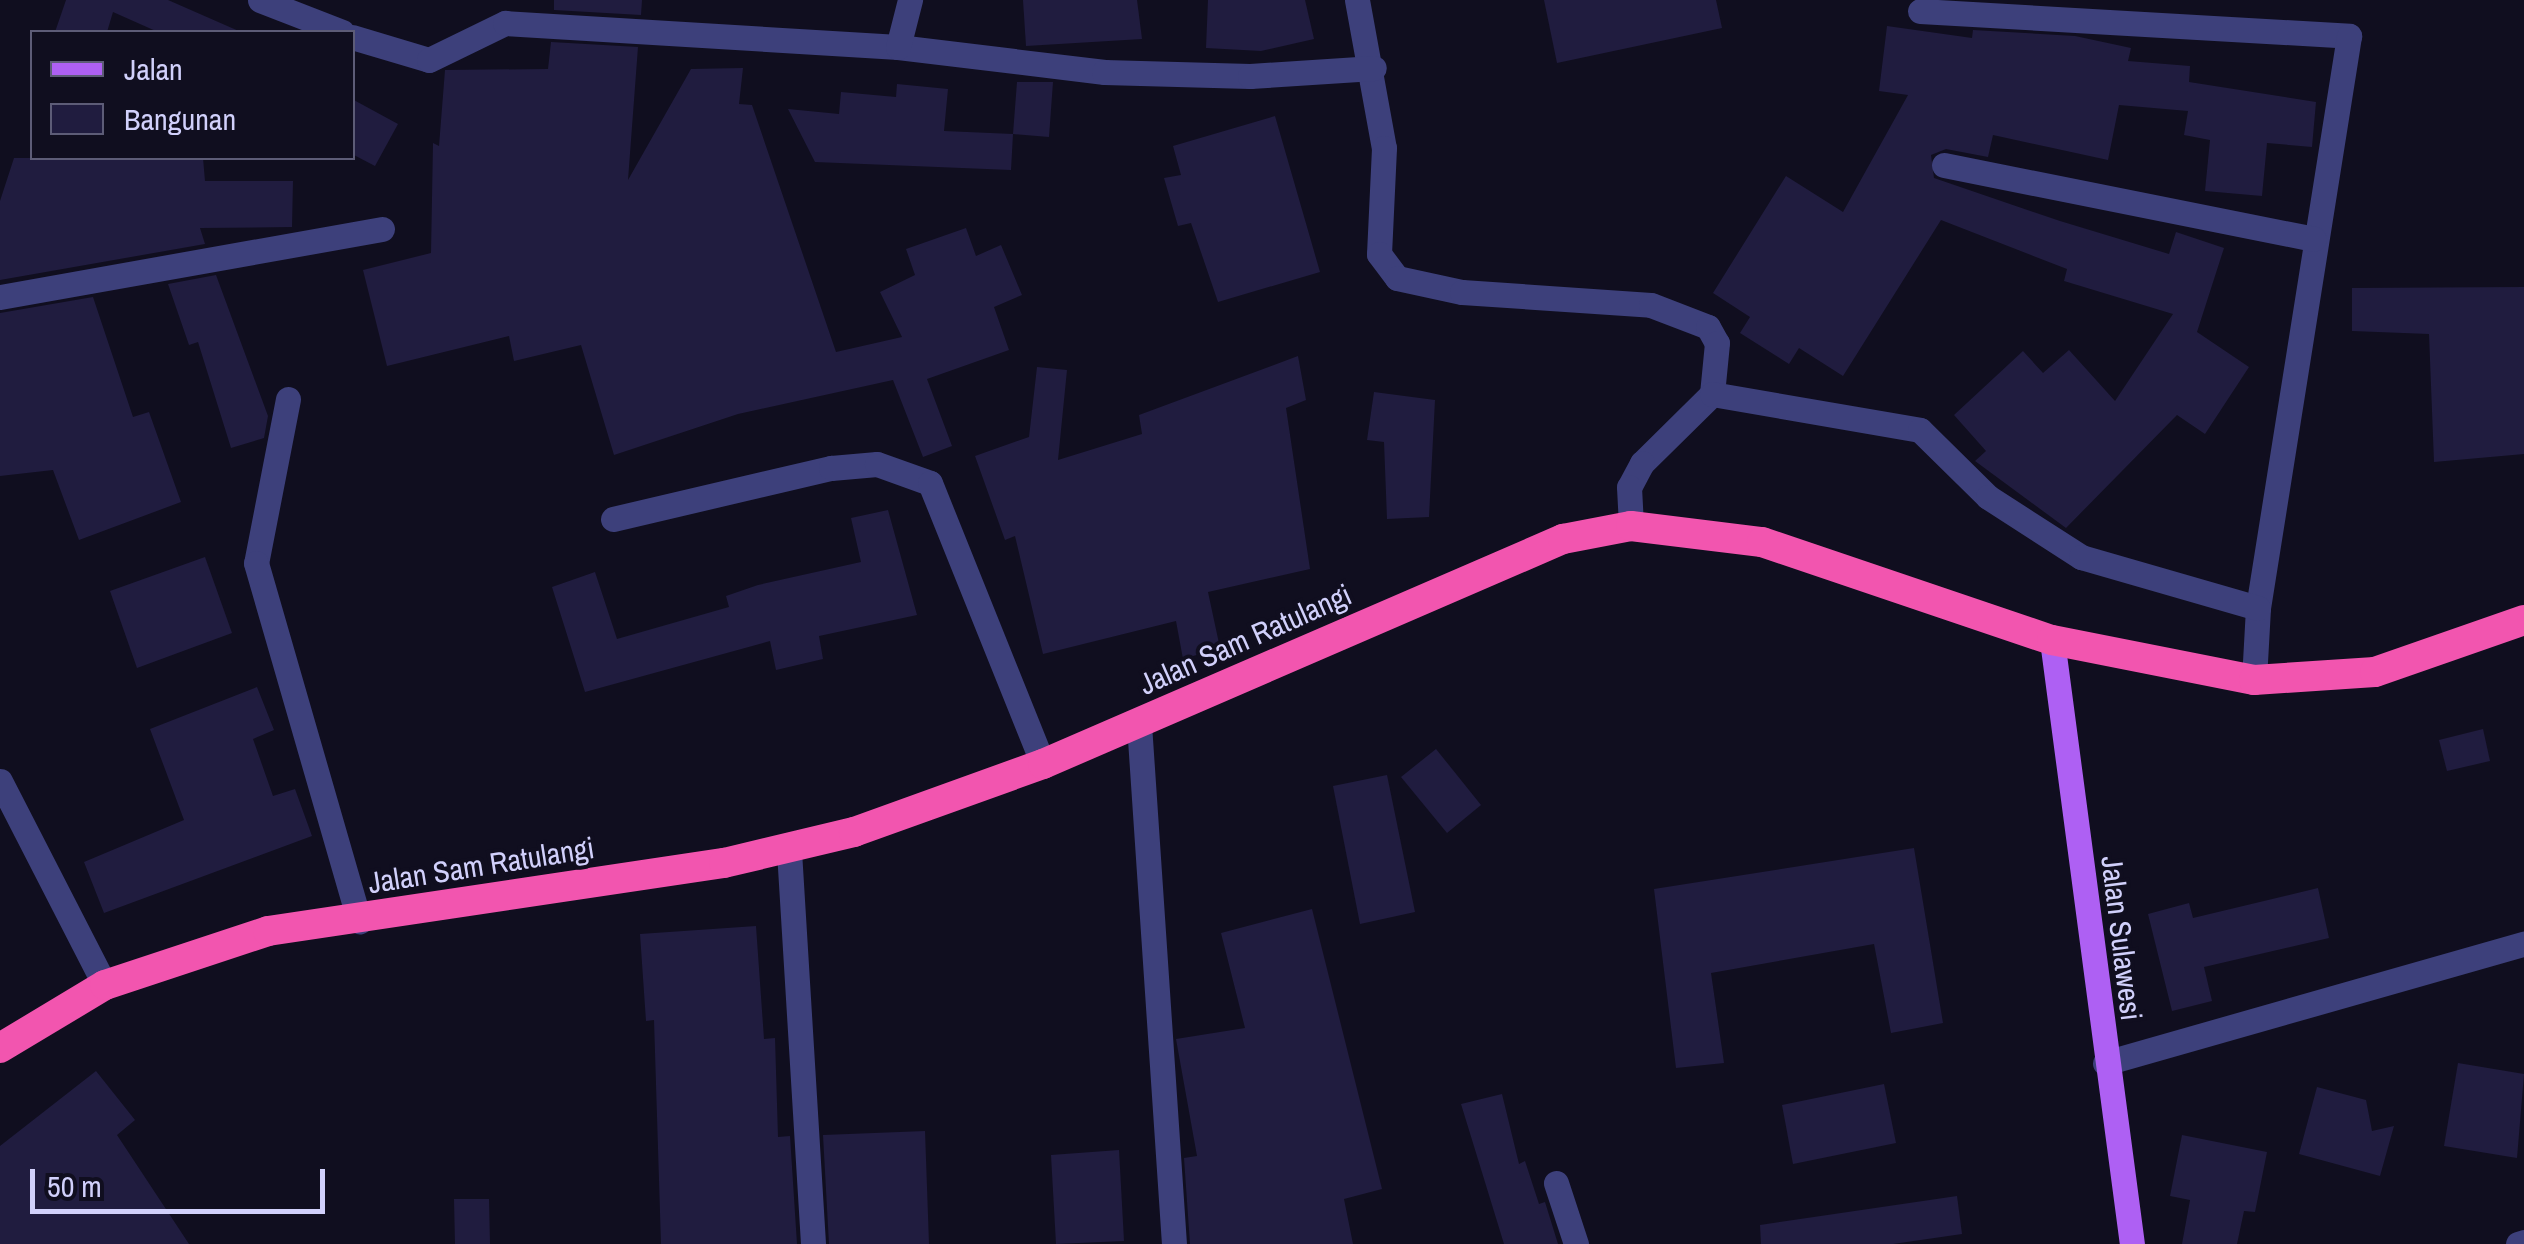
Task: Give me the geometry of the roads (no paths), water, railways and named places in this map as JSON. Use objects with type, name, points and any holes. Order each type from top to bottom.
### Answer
[{"type":"highway","name":"Jalan Sam Ratulangi","points":[[0,1048],[105,985],[268,931],[358,921],[789,851],[1043,764],[1563,539],[1631,526],[1762,542],[2052,640],[2254,680],[2375,672],[2524,620]]},
{"type":"main road","name":"Jalan Sulawesi","points":[[2052,640],[2105,1064],[2132,1244]]},
{"type":"street","points":[[260,0],[337,30]]},
{"type":"street","points":[[898,47],[910,0]]},
{"type":"street","points":[[1358,0],[1374,68],[1384,148],[1379,254],[1397,278],[1462,292],[1651,305],[1689,318],[1717,343],[1712,394],[1642,463],[1628,487],[1631,526]]},
{"type":"street","points":[[1920,11],[2349,36],[2258,608],[2254,680]]},
{"type":"street","points":[[355,38],[429,60],[506,23],[898,47],[1122,73],[1374,68]]},
{"type":"street","points":[[1944,166],[2314,239]]},
{"type":"street","points":[[0,296],[382,229]]},
{"type":"street","points":[[1712,394],[1920,430],[1988,497],[2081,557],[2258,608]]},
{"type":"street","points":[[288,399],[256,563],[358,921]]},
{"type":"street","points":[[613,518],[831,468],[877,464],[930,483],[1043,764]]},
{"type":"street","points":[[1139,724],[1174,1244]]},
{"type":"street","points":[[0,780],[105,985]]},
{"type":"street","points":[[789,851],[813,1244]]},
{"type":"street","points":[[2105,1064],[2524,944]]},
{"type":"street","points":[[1556,1183],[1576,1244]]}]
